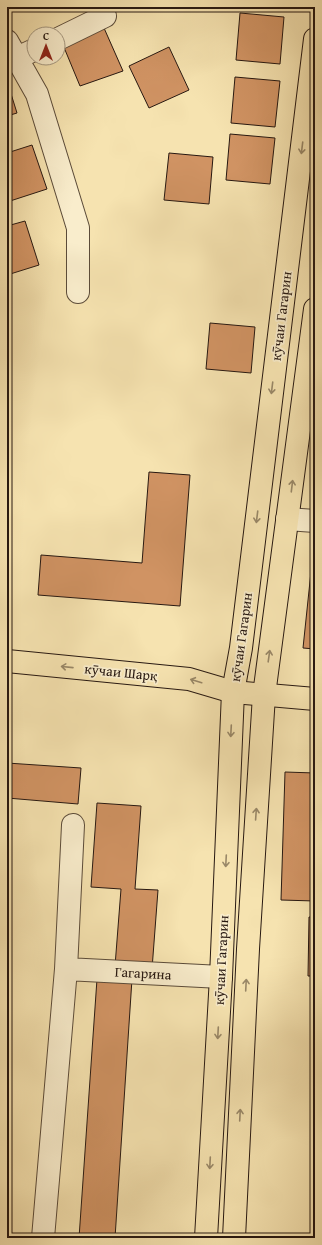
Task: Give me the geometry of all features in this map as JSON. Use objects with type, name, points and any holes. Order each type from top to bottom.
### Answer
[{"type":"main road","name":"кӯчаи Гагарин","points":[[206,1238],[221,977],[233,692],[242,640],[315,39]]},
{"type":"main road","name":"кӯчаи Гагарин","points":[[234,1238],[248,949],[264,695],[315,309]]},
{"type":"main road","name":"кӯчаи Шарқ","points":[[7,661],[189,679],[233,692],[315,700]]},
{"type":"street","points":[[66,35],[105,16]]},
{"type":"street","points":[[19,50],[37,94],[78,228],[78,292]]},
{"type":"street","points":[[287,519],[315,521]]},
{"type":"street","points":[[43,1238],[66,969],[73,825]]},
{"type":"street","name":"Гагарина","points":[[66,969],[221,977]]},
{"type":"building","points":[[240,13],[284,17],[280,64],[236,60]]},
{"type":"building","points":[[104,28],[123,71],[80,86],[66,52],[66,44]]},
{"type":"building","points":[[169,47],[189,90],[149,108],[129,66]]},
{"type":"building","points":[[235,77],[280,81],[275,127],[231,123]]},
{"type":"building","points":[[7,81],[17,113],[7,116]]},
{"type":"building","points":[[230,134],[275,138],[270,184],[226,180]]},
{"type":"building","points":[[32,145],[47,189],[7,202],[7,153]]},
{"type":"building","points":[[169,153],[213,157],[209,204],[164,200]]},
{"type":"building","points":[[25,221],[39,265],[7,275],[7,226]]},
{"type":"building","points":[[210,323],[255,327],[251,373],[206,369]]},
{"type":"building","points":[[149,472],[190,475],[180,606],[38,595],[41,555],[142,563]]},
{"type":"building","points":[[315,543],[315,649],[303,648]]},
{"type":"building","points":[[7,763],[81,768],[78,804],[7,798]]},
{"type":"building","points":[[285,772],[315,773],[315,901],[281,900]]},
{"type":"building","points":[[97,803],[141,806],[135,889],[158,890],[152,969],[115,966],[121,889],[91,887]]},
{"type":"building","points":[[309,917],[315,917],[315,976],[308,976]]},
{"type":"building","points":[[97,979],[132,979],[115,1238],[79,1238]]}]
